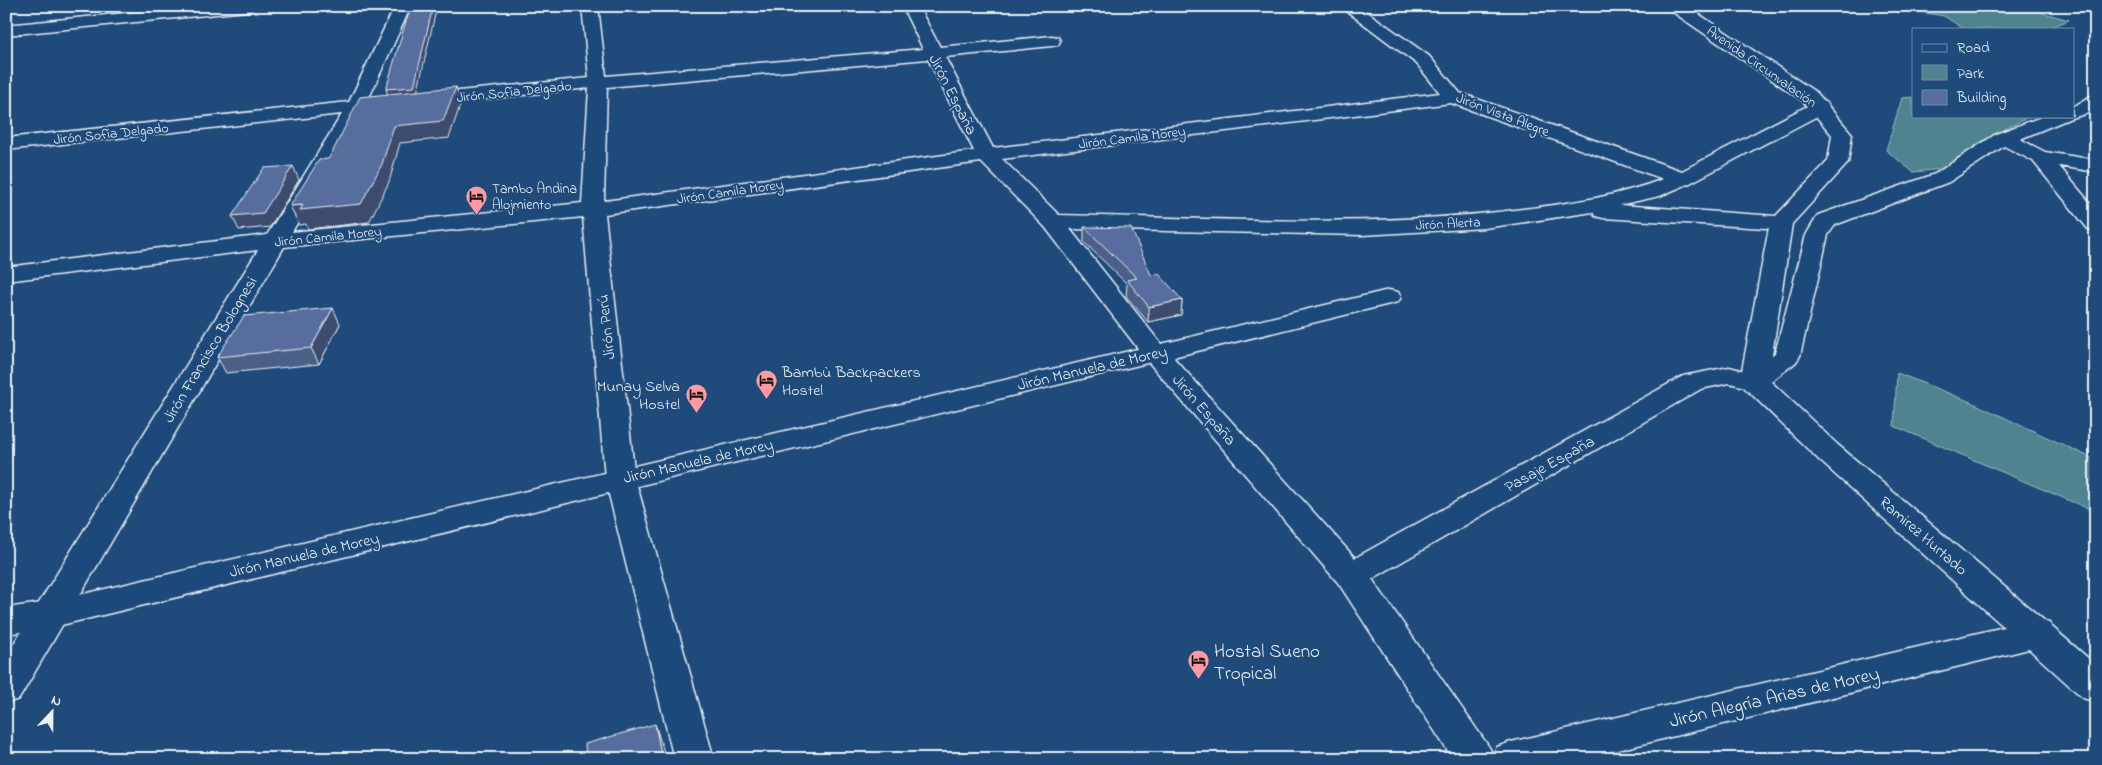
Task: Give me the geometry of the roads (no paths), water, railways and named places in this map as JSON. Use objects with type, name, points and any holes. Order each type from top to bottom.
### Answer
[{"type":"street","points":[[6,30],[247,6]]},
{"type":"street","name":"Jirón Francisco Bolognesi","points":[[6,688],[356,107],[403,6]]},
{"type":"street","name":"Jirón Perú","points":[[590,6],[598,82],[593,209],[620,478],[694,759]]},
{"type":"street","name":"Jirón España","points":[[910,6],[986,155],[1052,222],[1155,352],[1351,575],[1475,759]]},
{"type":"street","name":"Jirón Vista Alegre","points":[[1348,6],[1424,60],[1453,97],[1683,179]]},
{"type":"street","name":"Avenida Circunvalación","points":[[1672,6],[1704,25],[1810,97],[1842,134],[1838,163],[1781,222]]},
{"type":"street","name":"Jirón Sofía Delgado","points":[[6,144],[598,82],[1052,41]]},
{"type":"street","name":"Jirón Camila Morey","points":[[6,274],[274,241],[593,209],[986,155],[1453,97]]},
{"type":"street","points":[[2074,113],[2089,107],[2096,100]]},
{"type":"street","name":"Jirón Alerta","points":[[1052,222],[1362,228],[1485,221],[1577,209],[1652,191],[1683,179],[1820,107]]},
{"type":"street","points":[[1754,381],[1787,356],[1817,234],[1826,220],[1942,178],[2004,138],[2058,118]]},
{"type":"street","points":[[2004,138],[2040,157],[2096,166]]},
{"type":"street","points":[[2040,157],[2096,224]]},
{"type":"street","points":[[1577,209],[1781,222],[1754,381]]},
{"type":"street","name":"Jirón Manuela de Morey","points":[[6,621],[49,615],[1389,297]]},
{"type":"street","name":"Pasaje España","points":[[1351,575],[1693,382],[1728,375],[1754,381]]},
{"type":"street","name":"Ramirez Hurtado","points":[[1754,381],[1828,452],[2037,633],[2096,687]]},
{"type":"street","name":"Jirón Alegría Arias de Morey","points":[[1511,759],[2037,633]]},
{"type":"place","name":"Tambo Andina Alojmiento","points":[[476,215]]},
{"type":"place","name":"Bambù Backpackers Hostel","points":[[766,399]]},
{"type":"place","name":"Munay Selva Hostel","points":[[696,413]]},
{"type":"place","name":"Hostal Sueno Tropical","points":[[1198,680]]}]
